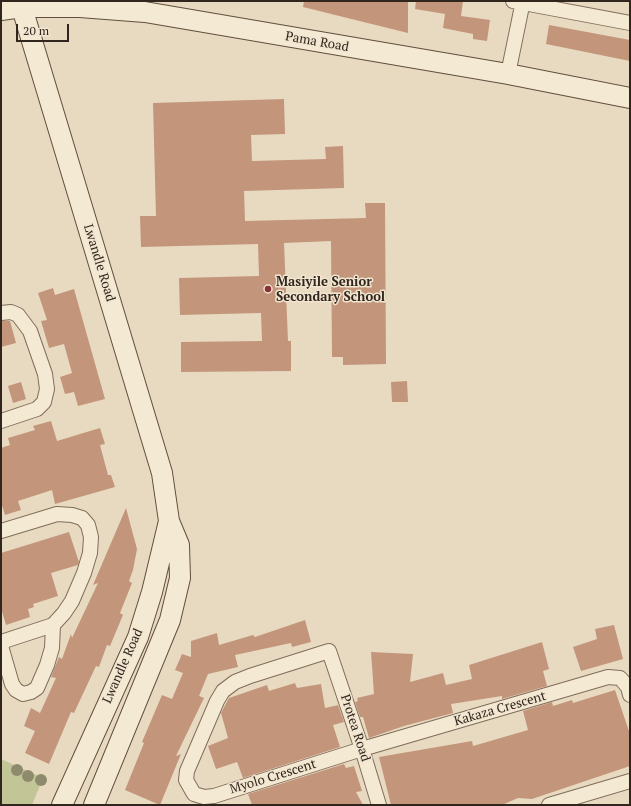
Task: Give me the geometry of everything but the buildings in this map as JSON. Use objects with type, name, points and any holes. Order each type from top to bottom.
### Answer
[{"type":"street","points":[[508,74],[519,2],[630,23]]},
{"type":"street","name":"Pama Road","points":[[1,10],[21,4],[145,12],[508,74],[630,98]]},
{"type":"street","name":"Lwandle Road","points":[[21,4],[162,473],[169,521],[179,545],[180,578],[170,620],[94,805]]},
{"type":"street","points":[[1,313],[11,312],[18,315],[30,331],[45,374],[47,389],[44,402],[37,409],[1,421]]},
{"type":"street","points":[[1,531],[57,514],[72,515],[82,518],[88,525],[91,537],[90,552],[84,573],[72,601],[53,624],[1,642]]},
{"type":"street","name":"Lwandle Road","points":[[62,805],[138,637],[152,592],[169,521]]},
{"type":"street","points":[[1,646],[12,684],[16,690],[23,694],[31,692],[37,688],[47,665],[52,648],[53,624]]},
{"type":"street","name":"Myolo Crescent","points":[[329,651],[250,676],[235,682],[223,691],[217,701],[187,771],[186,780],[194,794],[204,797],[214,796],[362,749]]},
{"type":"street","name":"Protea Road","points":[[329,651],[379,805]]},
{"type":"street","name":"Kakaza Crescent","points":[[362,749],[608,677],[620,678],[628,687],[630,695]]},
{"type":"street","points":[[549,805],[630,780]]},
{"type":"green space","points":[[1,759],[43,778],[32,805],[1,805]]},
{"type":"place","name":"Masiyile Senior Secondary School","points":[[268,289]]}]
